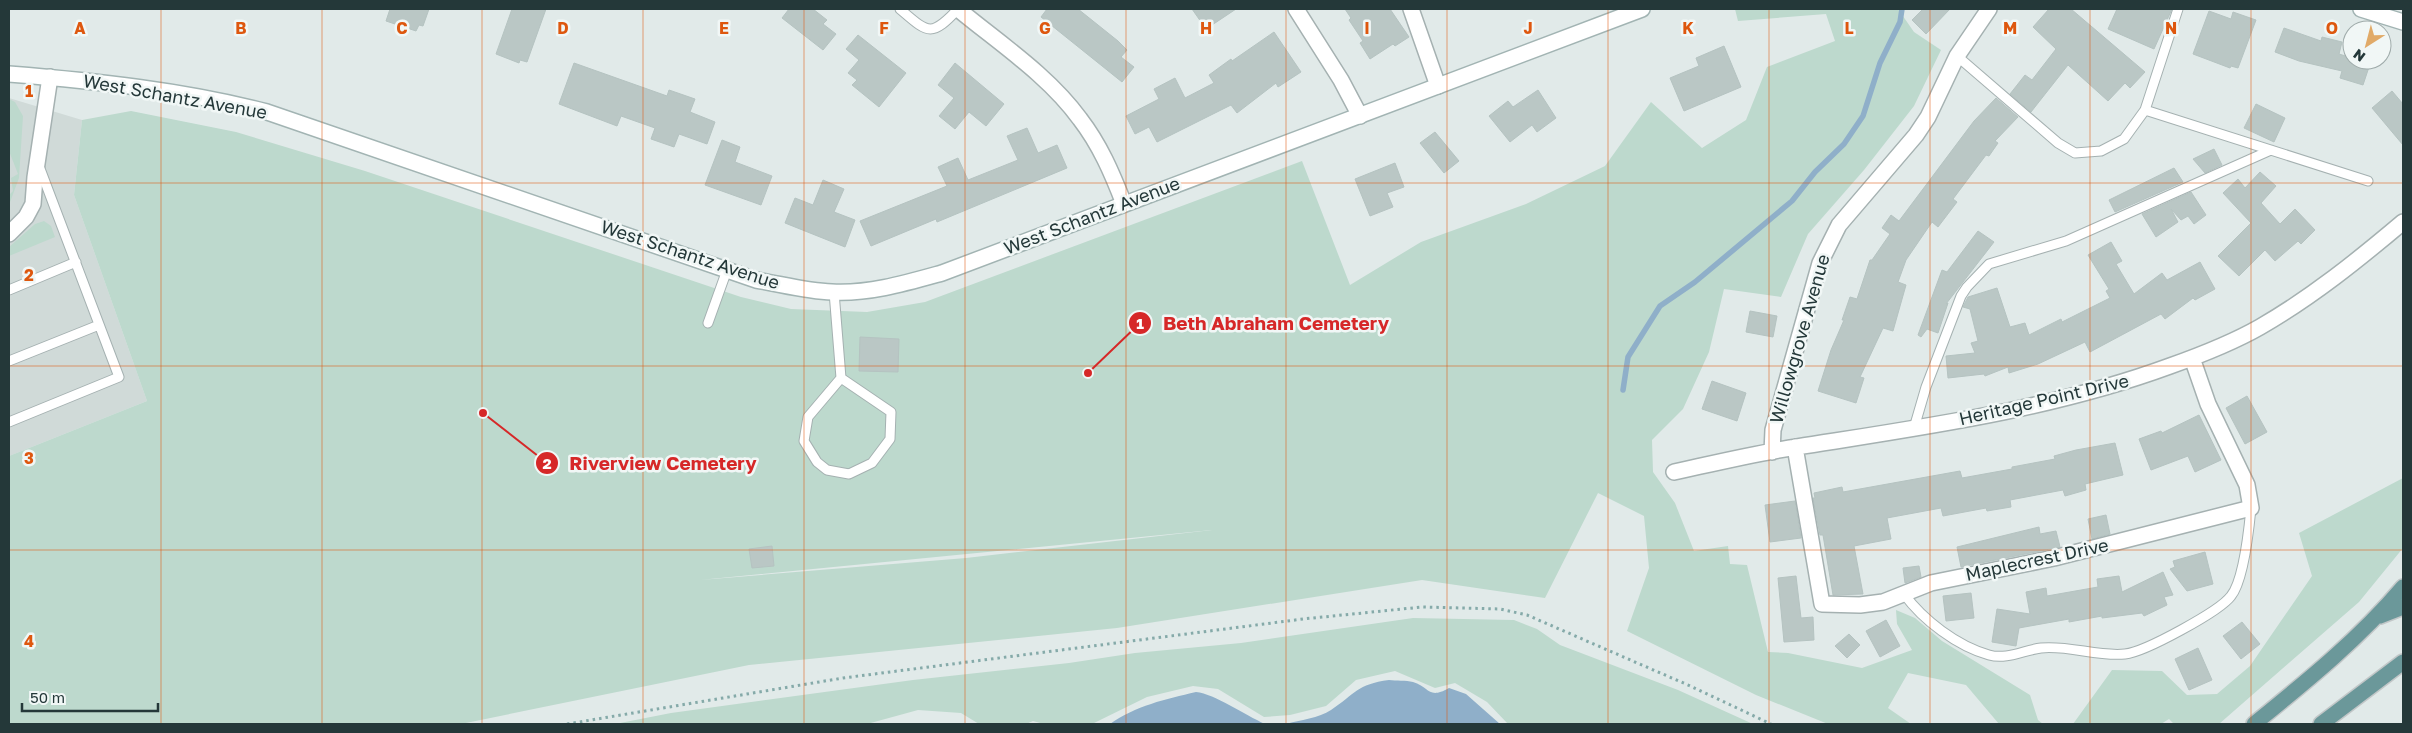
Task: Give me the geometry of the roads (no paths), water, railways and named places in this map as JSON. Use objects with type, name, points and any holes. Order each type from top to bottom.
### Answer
[{"type":"main road","points":[[2254,724],[2328,664],[2376,618],[2403,587]]},
{"type":"main road","points":[[2376,618],[2403,607]]},
{"type":"main road","points":[[2321,724],[2403,662]]},
{"type":"street","points":[[958,9],[1035,72],[1065,100],[1097,143],[1109,166],[1124,204]]},
{"type":"street","points":[[1296,9],[1341,80],[1360,116]]},
{"type":"street","points":[[1411,9],[1438,86]]},
{"type":"street","name":"West Schantz Avenue","points":[[9,74],[87,80],[228,103],[267,112],[756,280],[796,289],[834,292],[858,291],[899,285],[942,273],[1642,9]]},
{"type":"street","name":"Willowgrove Avenue","points":[[1772,452],[1773,430],[1828,244],[1839,225],[1863,195],[1916,135],[1928,117],[1957,56],[1989,9]]},
{"type":"street","points":[[2362,9],[2403,22]]},
{"type":"street","points":[[9,234],[26,217],[33,204],[37,162],[50,78]]},
{"type":"street","name":"Heritage Point Drive","points":[[1674,472],[1795,447],[1914,428],[2079,396],[2124,383],[2192,358],[2260,327],[2316,292],[2403,222]]},
{"type":"street","points":[[2192,358],[2208,404],[2247,485],[2251,508]]},
{"type":"street","name":"Maplecrest Drive","points":[[1795,447],[1822,604],[1860,605],[1882,602],[1931,583],[2054,558],[2251,508]]},
{"type":"lane","points":[[900,9],[920,26],[935,29],[942,26],[958,9]]},
{"type":"lane","points":[[1957,56],[2058,143],[2075,153],[2101,151],[2124,139],[2145,110],[2178,9]]},
{"type":"lane","points":[[2145,110],[2368,181]]},
{"type":"lane","points":[[1914,428],[1926,387],[1961,296],[1989,264],[2066,240],[2271,150]]},
{"type":"lane","points":[[9,422],[119,378],[37,162]]},
{"type":"lane","points":[[9,290],[76,262]]},
{"type":"lane","points":[[708,324],[726,270]]},
{"type":"lane","points":[[834,292],[841,378],[808,417],[804,441],[817,462],[827,470],[849,474],[872,463],[890,438],[891,412],[841,378]]},
{"type":"lane","points":[[9,361],[99,325]]},
{"type":"lane","points":[[1904,594],[1930,621],[1973,648],[1991,656],[2007,656],[2042,648],[2124,654],[2142,650],[2174,634],[2231,597],[2238,586],[2251,508]]},
{"type":"water","points":[[1389,680],[1413,682],[1433,693],[1449,688],[1466,694],[1500,724],[1286,724],[1326,713],[1363,687]]},
{"type":"water","points":[[1196,692],[1221,701],[1265,724],[1110,724],[1140,708],[1162,700]]},
{"type":"waterway","points":[[1623,390],[1628,357],[1660,306],[1695,282],[1792,201],[1815,172],[1844,144],[1863,116],[1880,63],[1900,22],[1902,9]]},
{"type":"place","name":"Beth Abraham Cemetery","points":[[1088,373]]},
{"type":"place","name":"Riverview Cemetery","points":[[483,413]]}]
